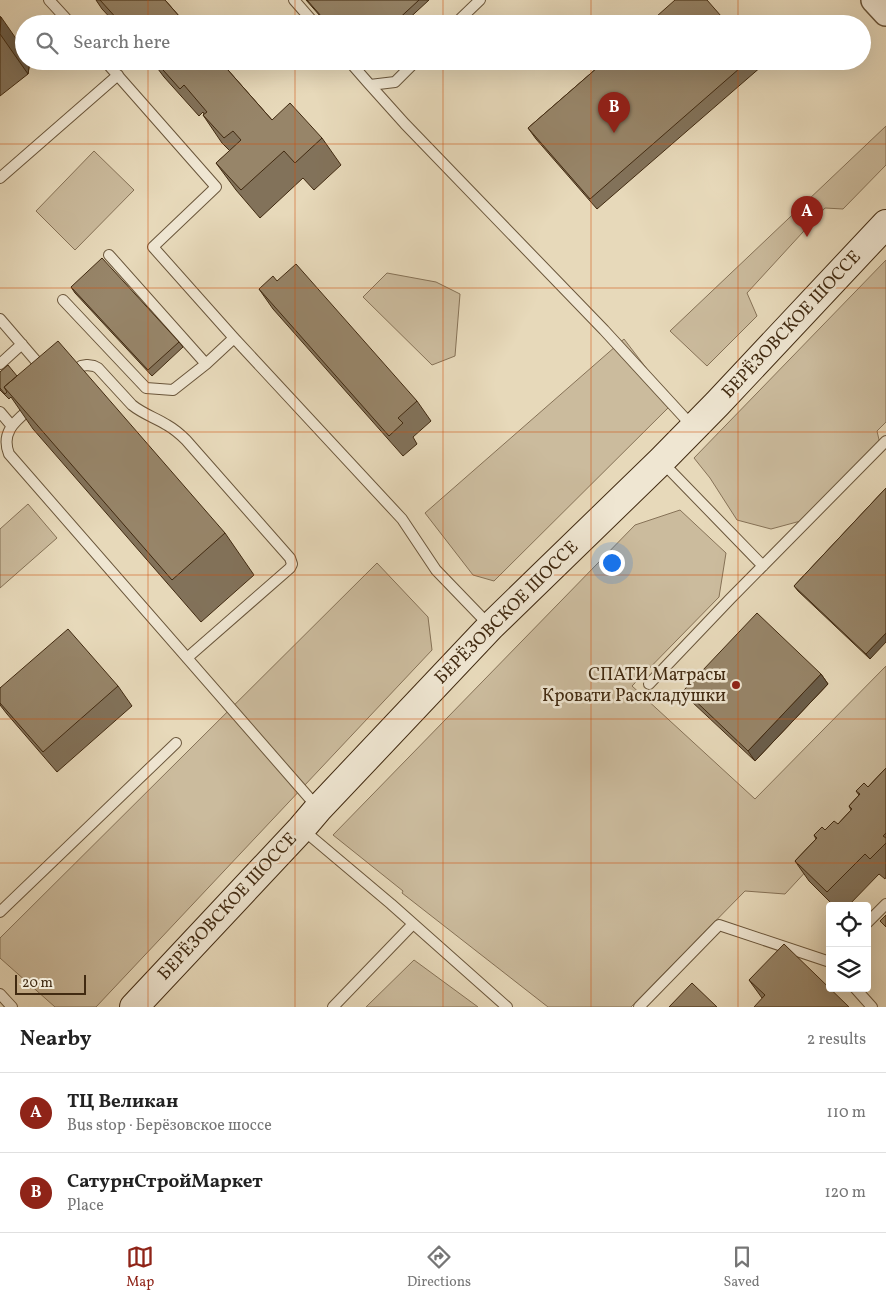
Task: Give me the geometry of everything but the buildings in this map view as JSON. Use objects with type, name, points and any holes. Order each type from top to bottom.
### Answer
[{"type":"main road","name":"БЕРЁЗОВСКОЕ ШОССЕ","points":[[134,1007],[491,626],[694,428],[886,224]]},
{"type":"street","points":[[874,0],[886,13]]},
{"type":"lane","points":[[49,0],[63,15]]},
{"type":"lane","points":[[294,0],[307,15]]},
{"type":"lane","points":[[464,15],[480,0]]},
{"type":"lane","points":[[113,70],[216,187],[153,247],[234,338],[402,519],[436,570],[491,626]]},
{"type":"lane","points":[[357,70],[405,124],[604,330],[694,428]]},
{"type":"lane","points":[[370,85],[395,82],[407,70]]},
{"type":"lane","points":[[0,178],[118,75]]},
{"type":"lane","points":[[109,254],[206,364]]},
{"type":"lane","points":[[63,300],[146,388],[174,390],[234,338]]},
{"type":"lane","points":[[0,319],[51,378]]},
{"type":"lane","points":[[0,364],[22,344]]},
{"type":"lane","points":[[64,379],[82,366],[87,365],[98,368],[132,406],[174,429],[186,440],[290,558],[292,564],[290,568],[187,658]]},
{"type":"lane","points":[[38,402],[11,425],[6,436],[9,454],[187,658],[310,819],[391,904],[507,1007]]},
{"type":"lane","points":[[0,412],[11,425]]},
{"type":"lane","points":[[649,684],[886,441]]},
{"type":"lane","points":[[661,461],[763,566]]},
{"type":"lane","points":[[0,912],[176,743]]},
{"type":"lane","points":[[871,919],[886,904]]},
{"type":"lane","points":[[333,1007],[413,924]]},
{"type":"lane","points":[[639,1007],[719,925],[826,960]]},
{"type":"lane","points":[[859,992],[872,1007]]},
{"type":"lane","points":[[0,994],[12,1007]]},
{"type":"shaded area","points":[[886,126],[886,165],[843,209],[825,208],[747,293],[757,316],[707,366],[670,331]]},
{"type":"shaded area","points":[[94,151],[134,190],[75,250],[36,211]]},
{"type":"shaded area","points":[[886,260],[886,422],[877,431],[880,444],[808,519],[771,529],[737,520],[710,478],[694,458]]},
{"type":"shaded area","points":[[387,273],[436,282],[460,294],[455,356],[432,365],[363,297]]},
{"type":"shaded area","points":[[624,339],[673,403],[494,581],[473,575],[425,513]]},
{"type":"shaded area","points":[[28,504],[57,538],[0,588],[0,529]]},
{"type":"shaded area","points":[[680,510],[726,553],[719,597],[632,686],[755,799],[886,666],[886,785],[785,894],[745,891],[631,1007],[548,1007],[402,893],[403,891],[333,835],[635,525]]},
{"type":"shaded area","points":[[377,563],[428,617],[432,650],[96,1007],[55,1007],[0,958],[0,938]]},
{"type":"shaded area","points":[[414,960],[478,1007],[366,1007]]},
{"type":"place","name":"СатурнСтройМаркет","points":[[614,133]]},
{"type":"place","name":"ТЦ Великан","points":[[807,237]]},
{"type":"place","name":"СПАТИ Матрасы Кровати Раскладушки","points":[[736,685]]}]
